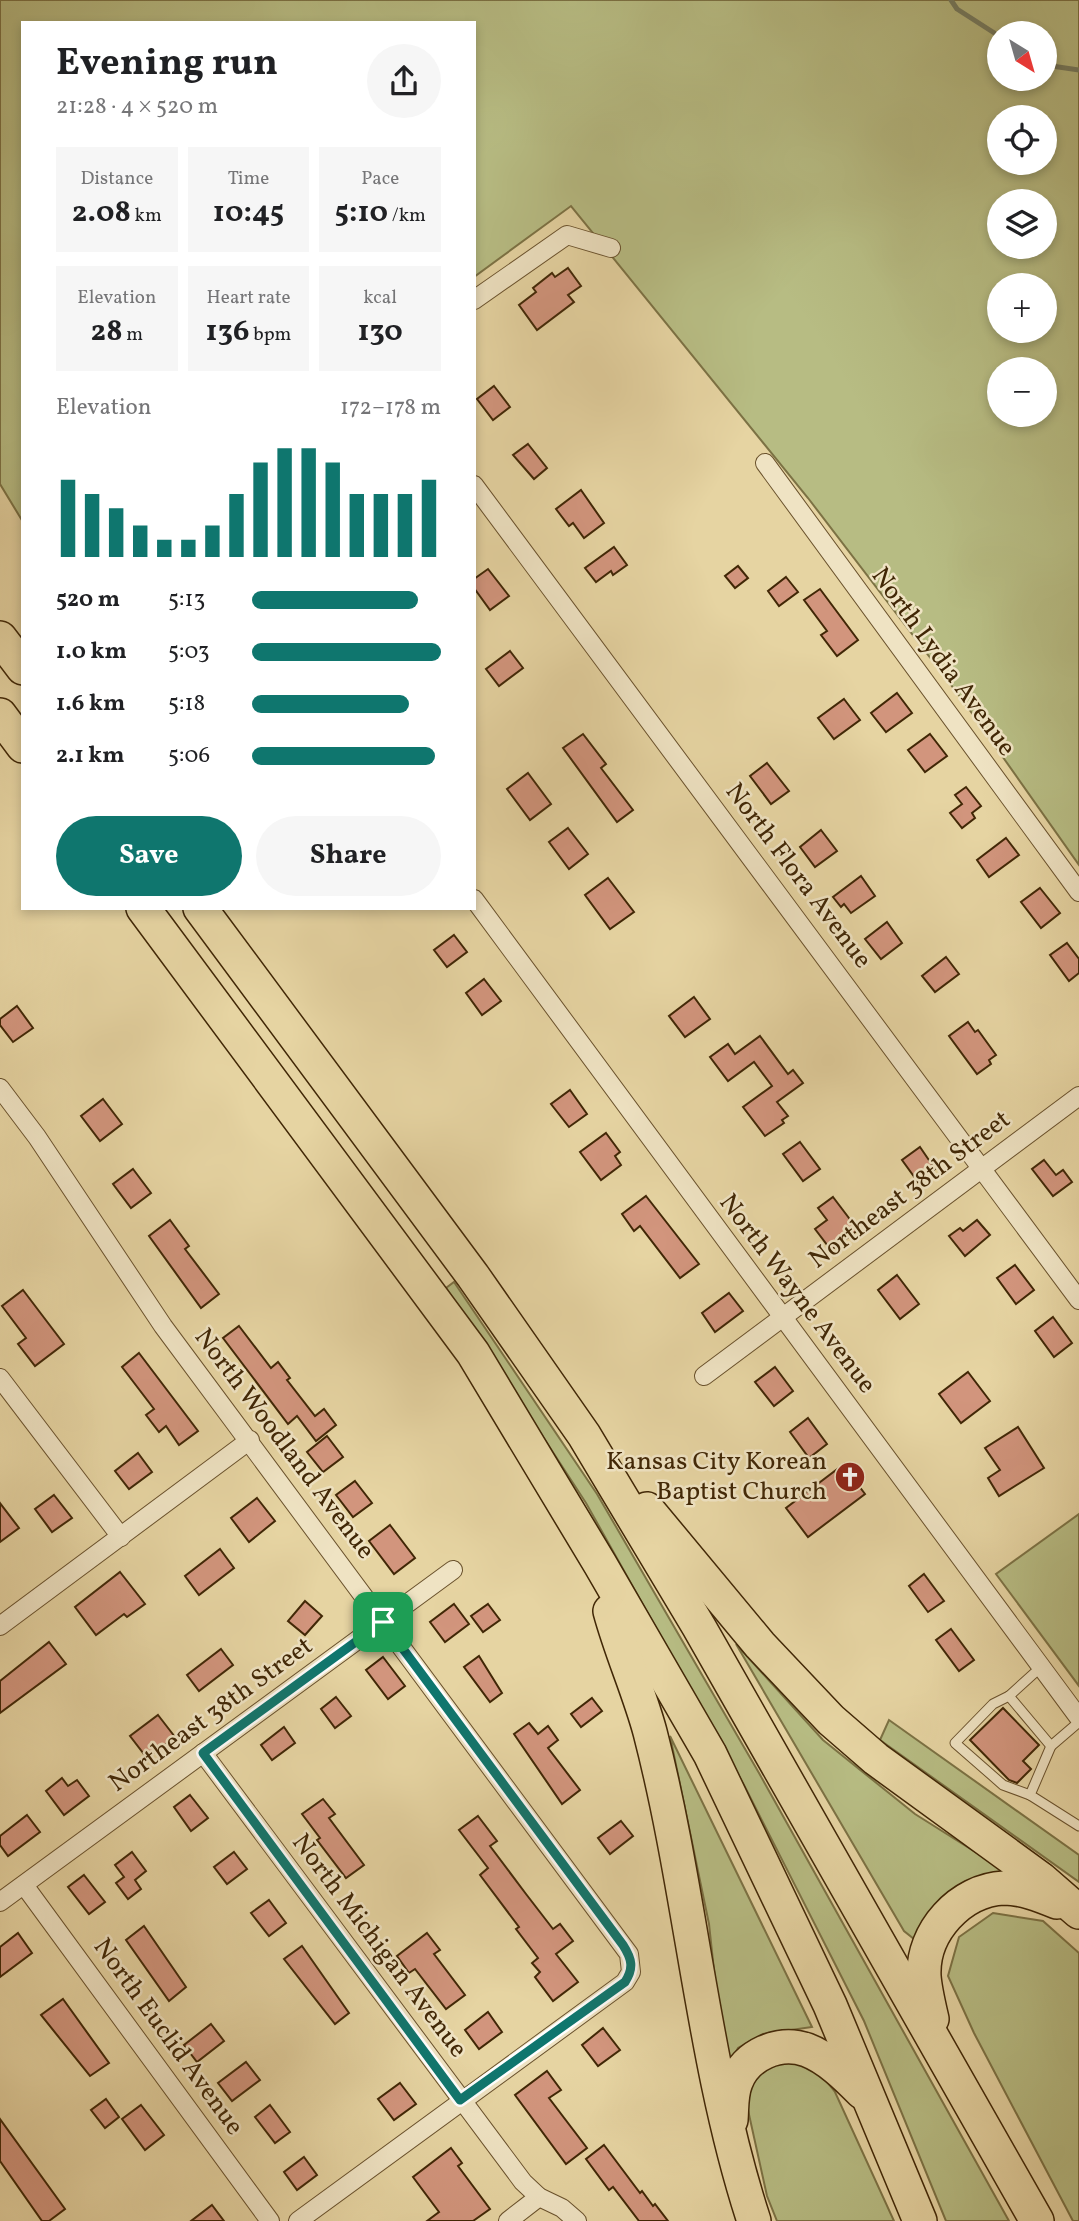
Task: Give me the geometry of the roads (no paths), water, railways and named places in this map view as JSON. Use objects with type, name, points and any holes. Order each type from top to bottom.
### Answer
[{"type":"highway","points":[[0,638],[21,665]]},
{"type":"highway","points":[[0,715],[21,743]]},
{"type":"highway","points":[[144,910],[473,1353],[600,1564],[710,1754],[830,2005],[920,2221]]},
{"type":"highway","points":[[202,910],[473,1276],[584,1435],[699,1627],[1037,2221]]},
{"type":"highway","points":[[584,1435],[760,1645],[831,1720],[876,1759],[1041,1879],[1077,1911]]},
{"type":"highway","points":[[600,1564],[610,1614],[650,1732],[713,2071],[754,2221]]},
{"type":"highway","points":[[936,2043],[924,1977],[925,1963],[934,1935],[944,1919],[957,1906],[972,1897],[1003,1888],[1031,1892],[1077,1911]]},
{"type":"highway","points":[[731,2136],[735,2083],[751,2060],[773,2049],[793,2047],[820,2057],[871,2101]]},
{"type":"street","points":[[476,299],[567,235],[611,248]]},
{"type":"street","name":"North Lydia Avenue","points":[[765,463],[1079,892]]},
{"type":"street","name":"North Flora Avenue","points":[[476,488],[984,1168],[1079,1300]]},
{"type":"street","name":"North Wayne Avenue","points":[[476,902],[1079,1720]]},
{"type":"street","name":"North Woodland Avenue","points":[[0,1087],[37,1137],[163,1326],[623,1945],[631,1962],[631,1972],[625,1982],[460,2100]]},
{"type":"street","name":"Northeast 38th Street","points":[[704,1376],[1079,1096]]},
{"type":"street","points":[[0,1378],[121,1537]]},
{"type":"street","points":[[0,1626],[250,1440]]},
{"type":"street","name":"Northeast 38th Street","points":[[0,1902],[453,1570]]},
{"type":"street","name":"North Michigan Avenue","points":[[203,1753],[523,2182],[539,2197],[562,2208],[577,2221]]},
{"type":"street","name":"North Euclid Avenue","points":[[24,1885],[270,2221]]},
{"type":"street","points":[[298,2221],[460,2100]]},
{"type":"street","points":[[508,2221],[539,2197]]},
{"type":"lane","points":[[1041,1667],[1009,1696],[993,1704],[955,1742],[1003,1785],[1030,1795],[1079,1825]]},
{"type":"lane","points":[[1009,1696],[1051,1746]]},
{"type":"lane","points":[[1030,1795],[1051,1746],[1079,1720]]},
{"type":"waterway","points":[[951,0],[957,9],[987,28]]},
{"type":"waterway","points":[[1057,67],[1079,70]]},
{"type":"place","name":"Kansas City Korean Baptist Church","points":[[850,1477]]}]
